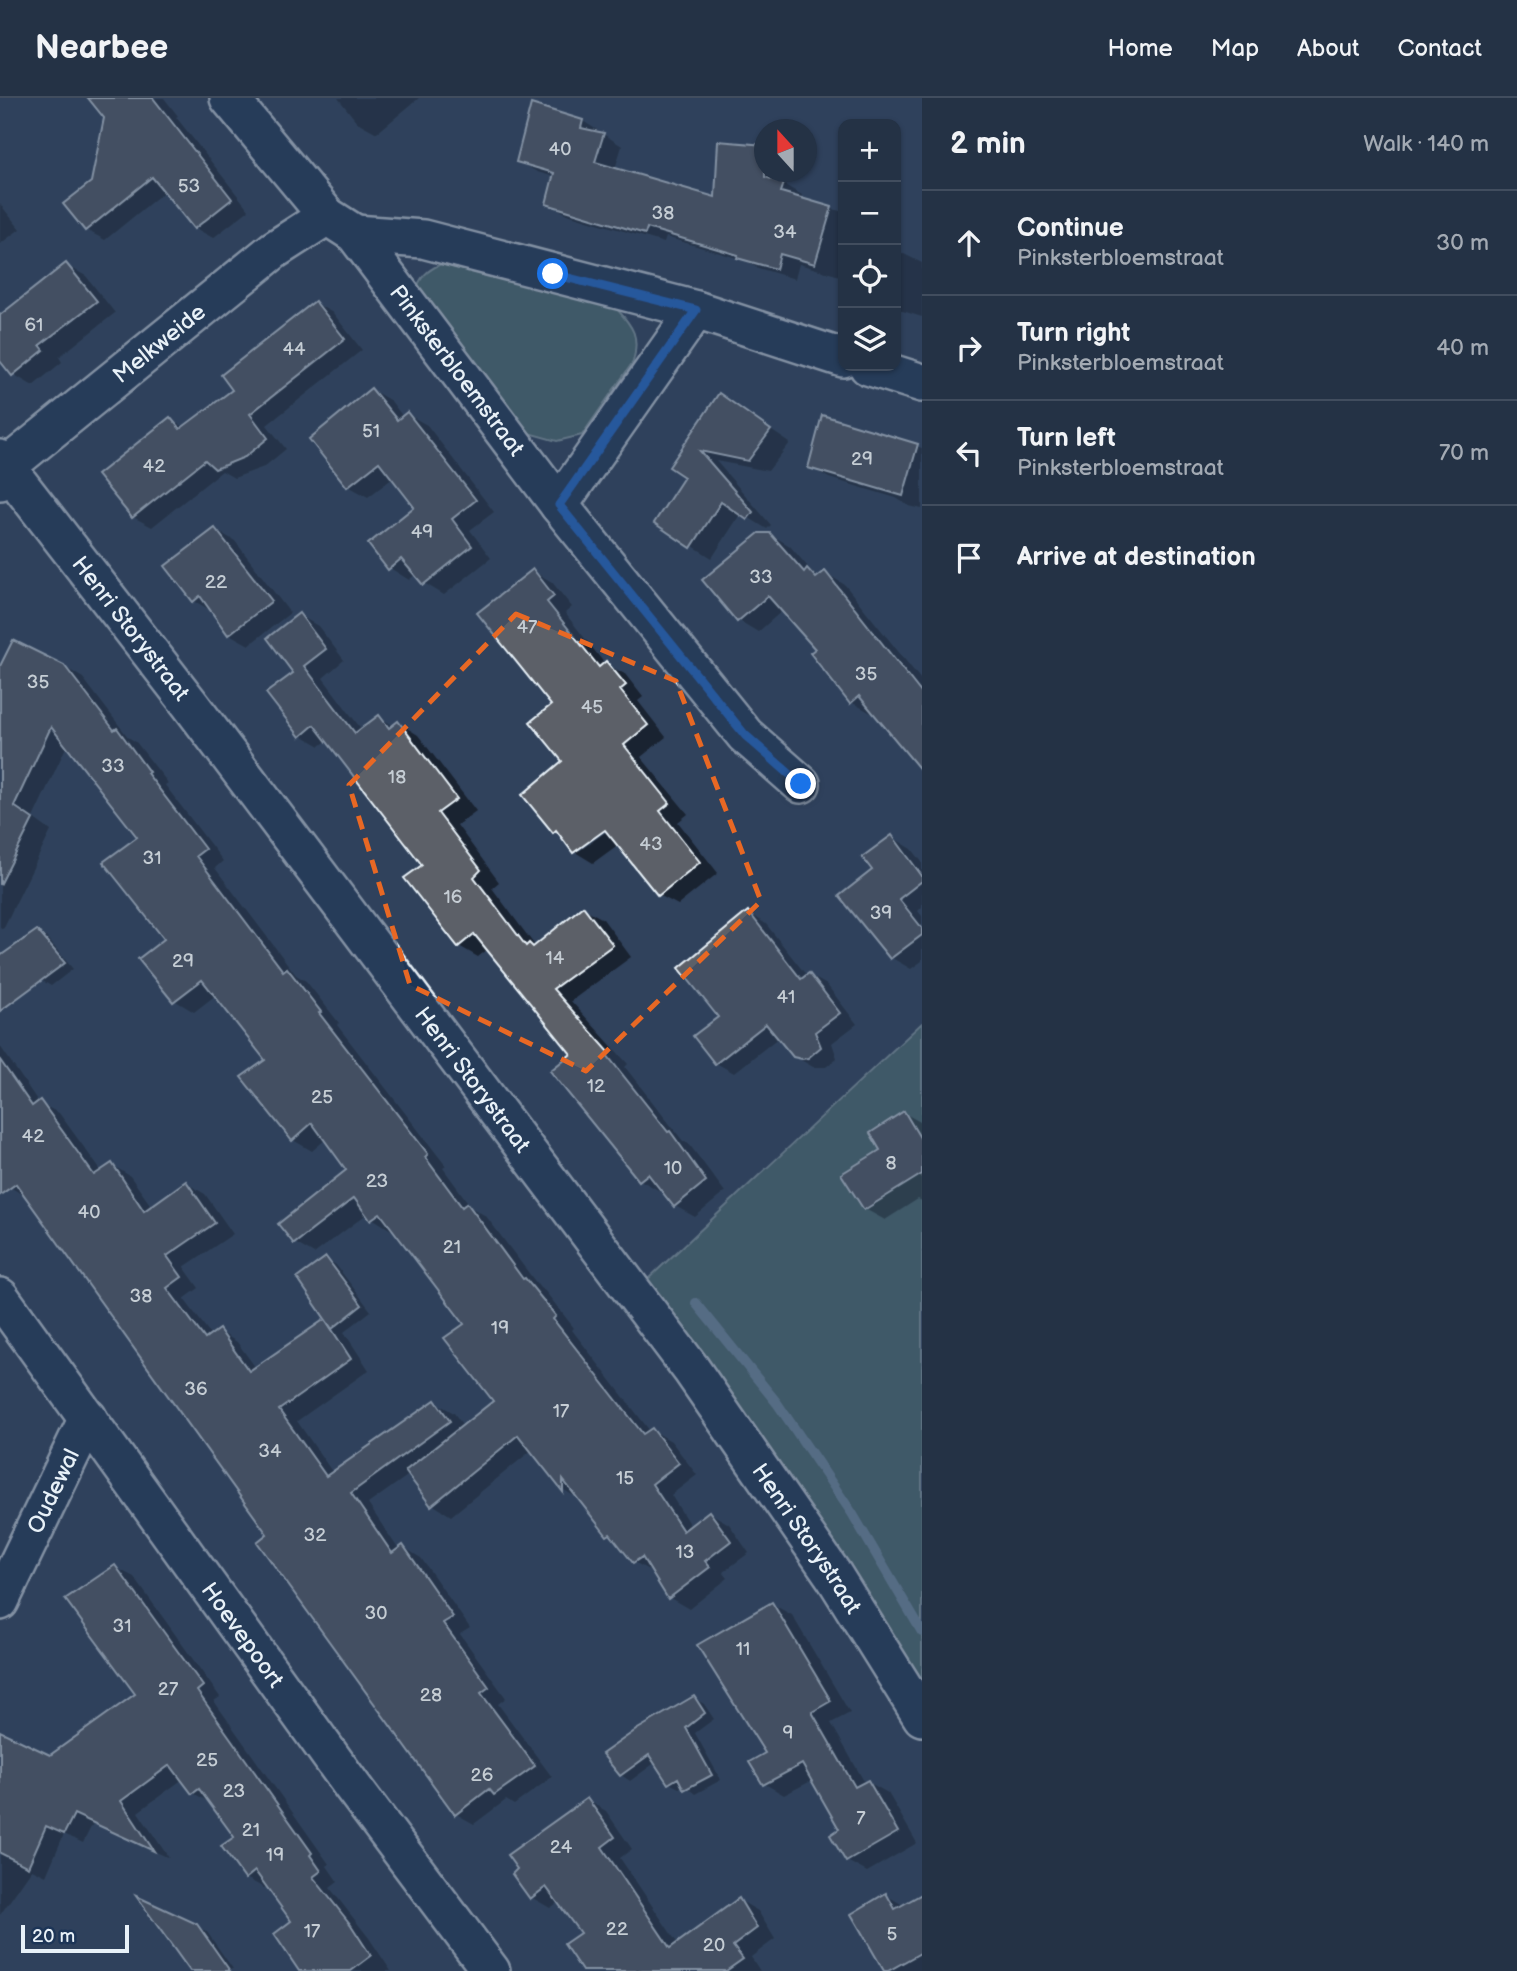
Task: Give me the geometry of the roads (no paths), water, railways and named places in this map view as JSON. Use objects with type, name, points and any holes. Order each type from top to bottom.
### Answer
[{"type":"street","name":"Pinksterbloemstraat","points":[[229,98],[341,225],[559,505],[745,735],[801,784]]},
{"type":"street","points":[[341,225],[423,239],[696,310],[838,356]]},
{"type":"street","name":"Melkweide","points":[[2,469],[274,250],[341,225]]},
{"type":"street","points":[[559,505],[696,310]]},
{"type":"street","points":[[884,371],[922,383]]},
{"type":"street","name":"Henri Storystraat","points":[[2,469],[199,715],[683,1358],[834,1576],[922,1717]]},
{"type":"street","name":"Hoevepoort","points":[[0,1297],[352,1786],[491,1971]]},
{"type":"street","name":"Oudewal","points":[[0,1601],[88,1418]]},
{"type":"waterway","points":[[696,1303],[777,1403],[852,1513],[922,1632]]}]
